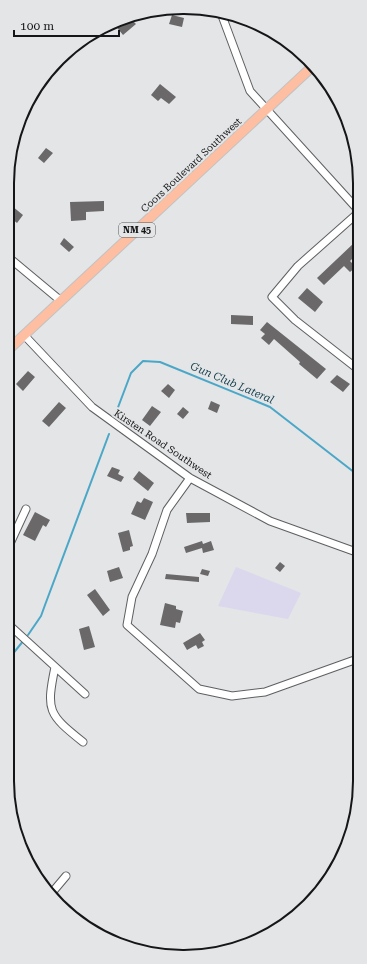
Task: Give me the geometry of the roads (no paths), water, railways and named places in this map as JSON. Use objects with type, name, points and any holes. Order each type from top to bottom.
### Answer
[{"type":"main road","name":"NM 45","points":[[267,110],[309,70]]},
{"type":"main road","name":"Coors Boulevard Southwest","points":[[14,344],[267,110]]},
{"type":"street","points":[[224,19],[250,92],[353,205]]},
{"type":"street","points":[[353,218],[298,266],[272,297],[295,320],[353,365]]},
{"type":"street","points":[[14,262],[61,301]]},
{"type":"street","name":"Kirsten Road Southwest","points":[[24,335],[92,407],[190,478],[270,521],[353,551]]},
{"type":"street","points":[[190,478],[167,510],[152,554],[132,597],[127,625],[199,690],[232,696],[265,692],[353,661]]},
{"type":"street","points":[[14,535],[26,509]]},
{"type":"street","points":[[14,629],[86,694]]},
{"type":"street","points":[[55,667],[50,693],[50,706],[55,718],[83,742]]},
{"type":"street","points":[[54,890],[66,876]]},
{"type":"waterway","name":"Gun Club Lateral","points":[[114,418],[131,373],[143,361],[160,362],[270,407],[353,471]]},
{"type":"waterway","name":"Gun Club Lateral","points":[[28,635],[41,616],[109,434]]},
{"type":"waterway","name":"Gun Club Lateral","points":[[14,652],[24,640]]}]
